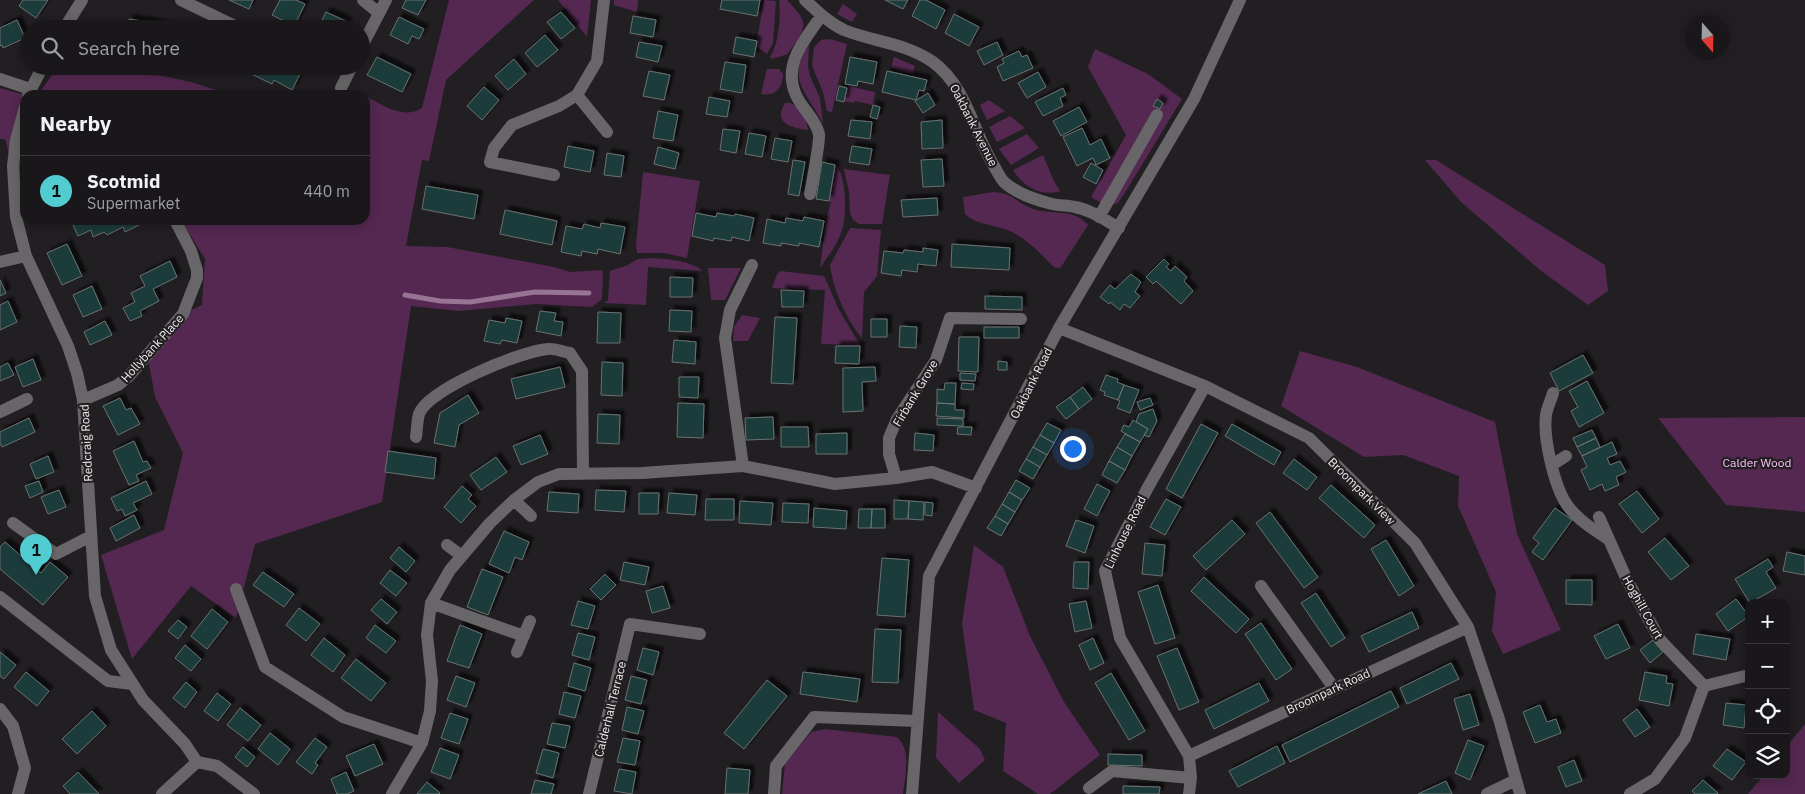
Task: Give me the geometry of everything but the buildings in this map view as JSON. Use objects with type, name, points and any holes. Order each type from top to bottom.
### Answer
[{"type":"street","points":[[70,20],[82,0]]},
{"type":"street","points":[[181,0],[200,3],[227,20]]},
{"type":"street","points":[[363,0],[379,13]]},
{"type":"street","points":[[370,30],[386,0]]},
{"type":"street","points":[[554,175],[490,162],[494,148],[512,125],[559,106],[577,95],[597,61],[604,0]]},
{"type":"street","name":"Oakbank Avenue","points":[[805,0],[821,16],[843,29],[907,48],[934,63],[950,77],[958,90],[988,157],[1004,182],[1026,195],[1053,204],[1075,207],[1100,216],[1119,228]]},
{"type":"street","name":"Oakbank Road","points":[[912,794],[929,576],[1059,328],[1194,99],[1240,0]]},
{"type":"street","points":[[810,194],[819,136],[812,117],[796,95],[790,75],[794,55],[821,16]]},
{"type":"street","points":[[30,90],[38,75]]},
{"type":"street","points":[[341,88],[348,75]]},
{"type":"street","points":[[0,78],[25,90]]},
{"type":"street","points":[[577,95],[607,132]]},
{"type":"street","points":[[1100,216],[1158,115]]},
{"type":"street","name":"Redcraig Road","points":[[20,125],[13,166],[20,216]]},
{"type":"street","name":"Redcraig Road","points":[[21,225],[26,256],[68,346],[83,400],[95,596],[111,650],[143,700],[185,744],[196,762]]},
{"type":"street","name":"Hollybank Place","points":[[83,400],[118,385],[129,376],[184,314],[197,278],[197,270],[191,251],[178,225]]},
{"type":"street","points":[[0,262],[26,256]]},
{"type":"street","points":[[743,466],[725,338],[730,310],[752,265]]},
{"type":"street","name":"Firbank Grove","points":[[896,478],[889,454],[889,438],[897,419],[936,360],[950,318],[1021,319]]},
{"type":"street","name":"Broompark View","points":[[1059,328],[1205,386],[1309,438],[1415,543],[1468,627],[1499,719],[1520,794]]},
{"type":"street","points":[[416,437],[419,413],[434,397],[464,378],[506,360],[548,348],[570,354],[582,371],[583,474]]},
{"type":"street","name":"Linhouse Road","points":[[1189,794],[1191,778],[1189,756],[1120,638],[1105,571],[1147,489],[1205,386]]},
{"type":"street","points":[[1553,393],[1546,415],[1547,444],[1560,490],[1567,504],[1595,531],[1608,539]]},
{"type":"street","points":[[0,412],[27,399]]},
{"type":"street","points":[[1552,465],[1566,456]]},
{"type":"street","points":[[392,794],[422,743],[430,711],[432,681],[427,635],[431,603],[450,570],[477,538],[514,500],[538,482],[559,474],[642,473],[743,466],[835,484],[896,478],[932,472],[976,488]]},
{"type":"street","points":[[514,500],[531,516]]},
{"type":"street","name":"Hoghill Court","points":[[1599,517],[1627,580],[1660,640],[1704,686]]},
{"type":"street","points":[[13,523],[56,554],[91,536]]},
{"type":"street","points":[[447,544],[462,556]]},
{"type":"street","points":[[1261,586],[1334,688]]},
{"type":"street","points":[[236,589],[265,667],[342,717],[422,743]]},
{"type":"street","points":[[0,597],[108,681],[132,684]]},
{"type":"street","points":[[431,603],[524,636]]},
{"type":"street","points":[[517,652],[530,621]]},
{"type":"street","name":"Calderhall Terrace","points":[[589,794],[630,624],[700,634]]},
{"type":"street","name":"Broompark Road","points":[[1189,756],[1468,627]]},
{"type":"street","points":[[1631,794],[1655,779],[1685,738],[1704,686],[1745,676]]},
{"type":"street","points":[[0,709],[13,726],[24,766],[18,794]]},
{"type":"street","points":[[774,794],[776,766],[814,717],[917,722]]},
{"type":"street","points":[[162,794],[196,762],[217,766],[254,794]]},
{"type":"street","points":[[1088,788],[1112,771],[1191,778]]},
{"type":"street","points":[[1487,794],[1516,780]]},
{"type":"green space","points":[[449,0],[534,0],[446,80],[429,161],[422,160],[406,246],[447,247],[554,267],[570,272],[602,270],[602,299],[592,307],[536,304],[459,311],[411,306],[382,502],[255,544],[236,618],[191,586],[132,659],[101,555],[164,530],[183,453],[155,397],[148,358],[183,314],[202,305],[205,259],[184,225],[370,225],[370,99],[400,112],[415,111],[422,108]]},
{"type":"green space","points":[[558,0],[591,0],[587,37]]},
{"type":"green space","points":[[614,0],[638,0],[637,12],[614,5]]},
{"type":"green space","points":[[764,0],[776,1],[773,43],[767,54],[756,46]]},
{"type":"green space","points":[[779,0],[787,0],[795,9],[802,19],[803,28],[788,54],[772,59],[770,57],[779,30]]},
{"type":"green space","points":[[843,4],[857,14],[852,22],[837,14]]},
{"type":"green space","points":[[830,39],[847,44],[832,112],[827,111],[823,92],[812,66],[814,47],[821,40]]},
{"type":"green space","points":[[809,45],[808,66],[810,76],[820,98],[823,124],[801,86],[799,77],[802,57]]},
{"type":"green space","points":[[1095,49],[1148,74],[1182,99],[1118,203],[1108,207],[1091,197],[1126,135],[1088,67]]},
{"type":"green space","points":[[894,57],[915,66],[913,74],[891,68]]},
{"type":"green space","points":[[767,69],[779,69],[783,74],[782,83],[778,90],[766,95],[761,94]]},
{"type":"green space","points":[[52,75],[148,75],[191,82],[216,90],[41,90]]},
{"type":"green space","points":[[848,86],[875,92],[873,105],[855,101],[854,103],[844,101]]},
{"type":"green space","points":[[0,88],[20,94],[20,193],[5,139],[0,139]]},
{"type":"green space","points":[[989,100],[1005,111],[987,120],[980,105]]},
{"type":"green space","points":[[785,103],[790,103],[798,108],[804,116],[808,130],[786,124],[781,116]]},
{"type":"green space","points":[[1010,116],[1025,128],[997,142],[989,127]]},
{"type":"green space","points":[[1027,134],[1039,148],[1011,165],[999,149]]},
{"type":"green space","points":[[1043,155],[1060,191],[1046,193],[1034,189],[1022,181],[1013,170]]},
{"type":"green space","points":[[1425,160],[1436,160],[1605,265],[1608,291],[1588,305],[1540,270],[1461,202]]},
{"type":"green space","points":[[835,165],[842,177],[844,186],[844,223],[838,240],[820,268],[826,221],[831,202],[829,201]]},
{"type":"green space","points":[[844,169],[890,175],[882,224],[859,224],[853,220],[850,213],[849,192]]},
{"type":"green space","points":[[643,172],[700,181],[687,258],[664,253],[637,253],[636,244]]},
{"type":"green space","points":[[993,192],[1006,194],[1033,209],[1076,216],[1088,225],[1061,267],[1054,267],[1029,244],[1012,232],[981,223],[965,214],[963,197]]},
{"type":"green space","points":[[851,228],[881,230],[877,276],[864,292],[862,338],[841,303],[830,265]]},
{"type":"green space","points":[[651,258],[685,262],[703,271],[648,267],[646,305],[604,303],[608,300],[610,271],[628,265],[638,259]]},
{"type":"green space","points":[[708,268],[741,268],[725,300],[711,300]]},
{"type":"green space","points":[[780,271],[824,276],[839,310],[860,345],[821,344],[825,290],[772,288]]},
{"type":"green space","points":[[742,315],[760,318],[748,341],[733,341],[734,327]]},
{"type":"green space","points":[[1300,351],[1357,367],[1495,422],[1517,534],[1561,630],[1503,654],[1492,631],[1496,592],[1458,506],[1459,476],[1403,455],[1364,457],[1281,406]]},
{"type":"green space","name":"Calder Wood","points":[[1805,417],[1805,512],[1726,505],[1658,418]]},
{"type":"green space","points":[[974,545],[1003,567],[1030,636],[1064,702],[1100,755],[1050,794],[1038,794],[1003,771],[1006,723],[974,710],[962,623]]},
{"type":"green space","points":[[938,712],[980,749],[985,760],[959,783],[936,758]]},
{"type":"green space","points":[[1805,724],[1805,794],[1748,794],[1761,779],[1790,779],[1790,742]]},
{"type":"green space","points":[[825,729],[897,737],[905,749],[906,756],[903,794],[782,794],[785,764],[811,732]]},
{"type":"waterway","points":[[405,295],[440,301],[470,302],[535,292],[589,293]]},
{"type":"place","name":"Scotmid","points":[[36,575]]}]
